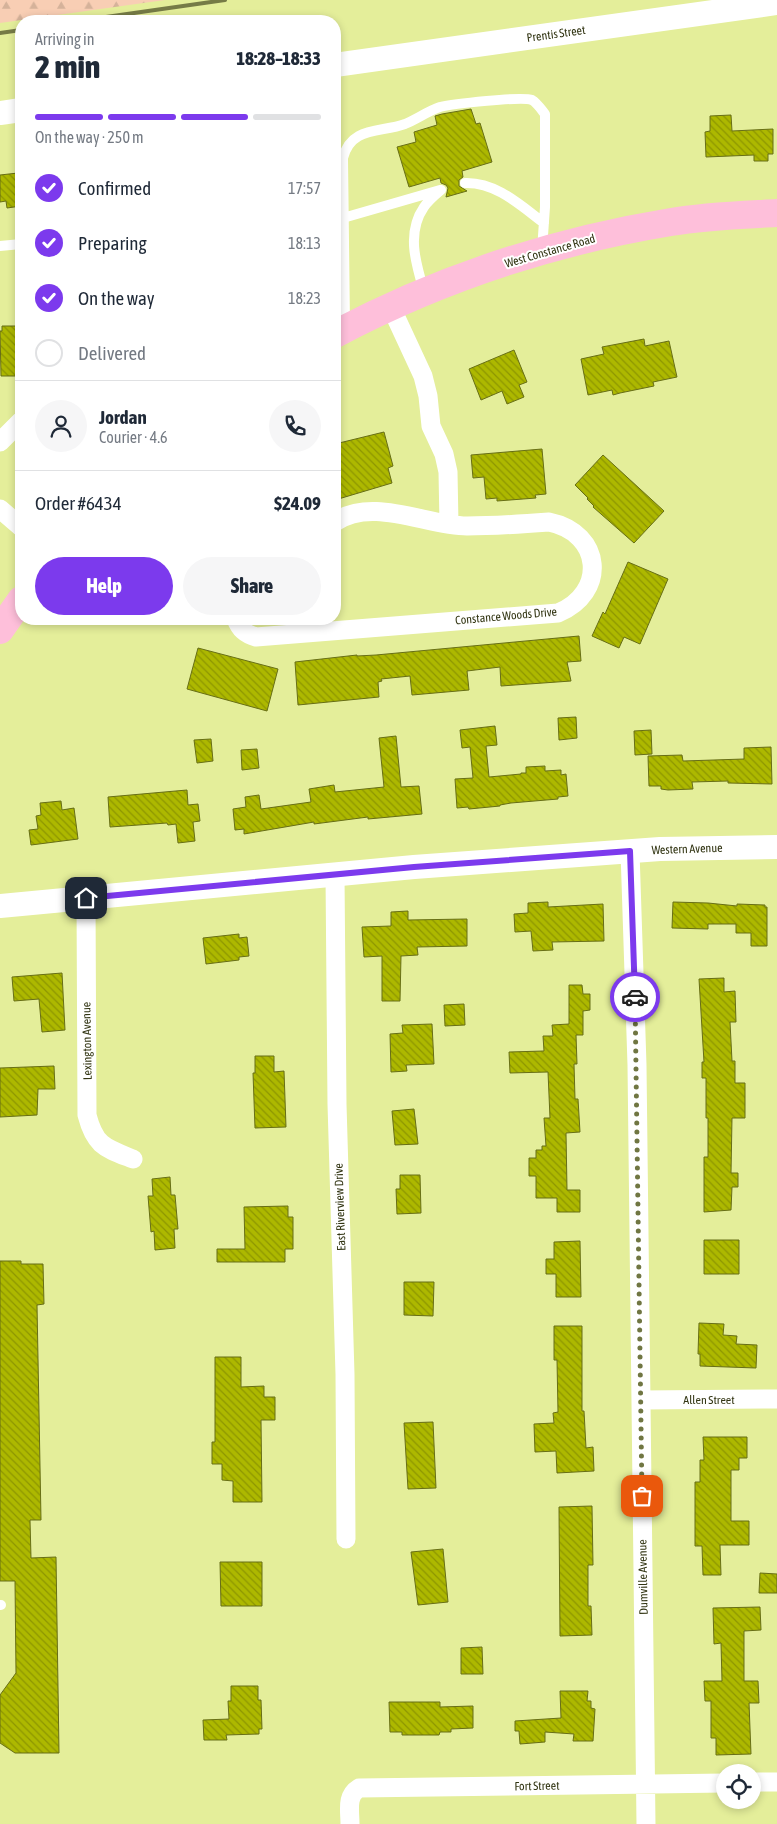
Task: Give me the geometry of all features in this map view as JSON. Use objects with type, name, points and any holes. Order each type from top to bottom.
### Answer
[{"type":"main road","name":"West Constance Road","points":[[341,331],[424,293],[474,274],[542,252],[613,233],[673,222],[777,212]]},
{"type":"main road","points":[[0,630],[15,609]]},
{"type":"street","name":"Prentis Street","points":[[341,64],[777,3]]},
{"type":"street","points":[[0,112],[15,111]]},
{"type":"street","points":[[391,307],[423,376],[428,396],[431,426],[444,454],[448,472],[449,524]]},
{"type":"street","points":[[0,442],[15,427]]},
{"type":"street","points":[[0,509],[15,522]]},
{"type":"street","name":"Constance Woods Drive","points":[[239,625],[246,634],[256,637],[558,613],[569,608],[580,599],[588,585],[592,570],[591,555],[586,544],[576,533],[549,522],[466,526],[369,511],[352,514],[341,519]]},
{"type":"street","name":"Western Avenue","points":[[0,906],[335,875],[630,851],[777,846]]},
{"type":"street","name":"Dumville Avenue","points":[[630,851],[637,1065],[646,1824]]},
{"type":"street","name":"East Riverview Drive","points":[[335,875],[337,1104],[345,1374],[346,1540]]},
{"type":"street","name":"Lexington Avenue","points":[[86,898],[87,1115],[91,1130],[98,1141],[110,1150],[133,1158]]},
{"type":"street","name":"Allen Street","points":[[641,1400],[777,1399]]},
{"type":"street","points":[[761,1782],[777,1782]]},
{"type":"street","name":"Fort Street","points":[[350,1824],[351,1795],[359,1788],[716,1783]]},
{"type":"lane","points":[[341,293],[343,158],[345,148],[359,135],[406,124],[441,107],[522,98],[532,100],[545,114],[542,252]]},
{"type":"lane","points":[[465,183],[478,183],[508,196],[544,223]]},
{"type":"lane","points":[[343,218],[442,190],[424,207],[414,234],[415,260],[424,293]]},
{"type":"lane","points":[[0,246],[15,245]]},
{"type":"green space","points":[[0,0],[165,0],[57,15],[15,15],[15,21],[0,23]]},
{"type":"building","points":[[471,109],[476,124],[480,123],[492,162],[462,171],[463,177],[459,180],[459,186],[467,191],[446,197],[448,188],[441,183],[440,178],[409,187],[397,147],[416,142],[414,132],[437,125],[435,116]]},
{"type":"building","points":[[731,115],[732,131],[773,129],[773,154],[768,154],[768,161],[754,161],[754,155],[706,157],[705,132],[710,131],[710,116]]},
{"type":"building","points":[[15,173],[15,207],[7,208],[6,201],[0,202],[0,175]]},
{"type":"building","points":[[2,326],[15,326],[15,376],[1,376],[0,331],[2,331]]},
{"type":"building","points":[[644,339],[645,346],[669,341],[677,377],[653,382],[654,386],[613,395],[612,390],[588,395],[581,359],[604,354],[602,347]]},
{"type":"building","points":[[514,350],[527,382],[519,385],[524,397],[507,404],[502,391],[481,400],[469,369]]},
{"type":"building","points":[[384,432],[393,466],[388,468],[392,483],[341,498],[341,443]]},
{"type":"building","points":[[542,449],[546,494],[535,495],[536,498],[497,501],[497,498],[486,499],[484,477],[473,478],[471,455]]},
{"type":"building","points":[[603,455],[664,511],[634,543],[593,507],[588,498],[575,485]]},
{"type":"building","points":[[628,562],[668,579],[640,644],[624,637],[619,648],[592,636],[603,612],[605,614]]},
{"type":"building","points":[[579,636],[581,661],[567,662],[571,681],[501,686],[500,667],[467,671],[469,690],[412,695],[410,676],[381,679],[382,681],[378,682],[379,697],[298,705],[295,662]]},
{"type":"building","points":[[198,648],[278,669],[267,711],[187,689]]},
{"type":"building","points":[[576,717],[577,738],[559,740],[558,718]]},
{"type":"building","points":[[495,726],[497,745],[486,746],[489,777],[521,774],[526,773],[526,767],[545,766],[545,771],[561,770],[561,775],[566,774],[568,796],[558,797],[558,799],[511,803],[500,806],[469,809],[468,807],[457,808],[455,779],[473,778],[470,747],[462,748],[460,730]]},
{"type":"building","points":[[651,730],[652,754],[635,755],[634,731]]},
{"type":"building","points":[[396,736],[401,787],[419,786],[422,814],[368,819],[368,817],[314,824],[314,822],[244,834],[244,829],[235,830],[233,809],[246,807],[245,797],[259,795],[261,809],[311,802],[309,789],[334,785],[335,792],[384,787],[379,738]]},
{"type":"building","points":[[211,739],[213,761],[197,763],[194,740]]},
{"type":"building","points":[[771,747],[772,784],[728,783],[728,781],[692,782],[693,789],[668,790],[661,789],[661,786],[649,786],[648,756],[682,755],[683,761],[744,759],[744,748]]},
{"type":"building","points":[[257,749],[259,768],[242,770],[241,750]]},
{"type":"building","points":[[187,790],[188,805],[198,804],[200,821],[193,822],[195,841],[178,843],[176,824],[110,827],[108,797]]},
{"type":"building","points":[[61,801],[62,810],[74,808],[78,839],[31,845],[29,830],[38,829],[36,816],[41,815],[40,803]]},
{"type":"building","points":[[548,902],[548,907],[603,904],[604,941],[552,942],[553,950],[533,951],[531,931],[515,932],[514,914],[528,913],[528,903]]},
{"type":"building","points":[[673,902],[737,906],[737,904],[765,905],[767,907],[767,946],[751,946],[751,933],[736,933],[736,924],[708,924],[708,929],[672,928]]},
{"type":"building","points":[[408,911],[408,920],[467,919],[467,946],[417,947],[418,955],[401,956],[400,1001],[382,1001],[382,956],[364,957],[362,927],[391,926],[391,912]]},
{"type":"building","points":[[239,934],[239,938],[247,937],[249,956],[239,957],[239,960],[206,964],[203,938]]},
{"type":"building","points":[[62,973],[65,1030],[42,1032],[39,999],[14,1001],[12,977]]},
{"type":"building","points":[[724,978],[724,992],[735,991],[736,1022],[730,1022],[732,1061],[735,1061],[735,1083],[745,1083],[745,1118],[732,1118],[731,1173],[738,1173],[738,1187],[732,1187],[731,1210],[704,1212],[704,1157],[708,1157],[708,1118],[706,1118],[706,1078],[702,1078],[702,1062],[704,1062],[699,979]]},
{"type":"building","points":[[569,985],[582,985],[583,994],[590,994],[590,1010],[583,1011],[583,1035],[576,1035],[577,1064],[574,1064],[575,1099],[578,1099],[580,1132],[566,1133],[567,1190],[580,1190],[580,1212],[557,1212],[557,1198],[536,1198],[536,1176],[529,1176],[529,1158],[536,1158],[536,1150],[542,1150],[542,1146],[546,1146],[544,1118],[550,1118],[548,1072],[510,1073],[509,1052],[544,1051],[543,1036],[553,1036],[552,1025],[569,1024]]},
{"type":"building","points":[[464,1004],[465,1025],[445,1026],[444,1005]]},
{"type":"building","points":[[432,1024],[434,1064],[406,1065],[407,1071],[391,1072],[390,1034],[403,1033],[402,1025]]},
{"type":"building","points":[[255,1056],[274,1056],[274,1072],[284,1071],[286,1127],[255,1128],[253,1073],[255,1073]]},
{"type":"building","points":[[54,1066],[55,1089],[38,1089],[37,1115],[0,1117],[0,1068]]},
{"type":"building","points":[[414,1109],[418,1144],[395,1145],[392,1111]]},
{"type":"building","points":[[400,1175],[420,1175],[421,1213],[397,1214],[396,1189],[400,1189]]},
{"type":"building","points":[[170,1177],[171,1195],[175,1195],[178,1229],[174,1229],[175,1248],[155,1250],[154,1231],[151,1232],[148,1196],[153,1196],[152,1179]]},
{"type":"building","points":[[288,1206],[288,1217],[293,1217],[293,1249],[285,1249],[285,1262],[217,1262],[217,1249],[245,1249],[244,1207]]},
{"type":"building","points":[[704,1240],[739,1240],[739,1274],[704,1274]]},
{"type":"building","points":[[580,1241],[581,1297],[556,1297],[556,1274],[546,1274],[546,1259],[554,1259],[554,1242]]},
{"type":"building","points":[[0,1261],[21,1261],[21,1264],[43,1264],[44,1304],[37,1305],[41,1520],[30,1520],[31,1558],[56,1557],[59,1753],[15,1753],[0,1743],[0,1695],[16,1673],[15,1581],[0,1581]]},
{"type":"building","points":[[404,1282],[434,1282],[433,1316],[404,1315]]},
{"type":"building","points":[[699,1323],[724,1324],[723,1335],[737,1336],[736,1344],[757,1345],[756,1368],[700,1366],[700,1354],[698,1354]]},
{"type":"building","points":[[554,1326],[582,1326],[582,1411],[584,1411],[586,1448],[593,1447],[594,1471],[557,1473],[556,1451],[535,1452],[534,1424],[554,1423],[553,1413],[558,1412],[557,1360],[554,1360]]},
{"type":"building","points":[[215,1357],[241,1357],[241,1387],[264,1386],[264,1397],[275,1397],[275,1420],[261,1420],[262,1502],[233,1502],[233,1481],[222,1480],[222,1464],[212,1464],[212,1442],[215,1442]]},
{"type":"building","points":[[433,1422],[436,1488],[408,1489],[404,1423]]},
{"type":"building","points":[[703,1437],[747,1437],[747,1458],[739,1458],[739,1470],[731,1470],[731,1521],[749,1521],[749,1545],[720,1545],[721,1575],[703,1575],[702,1546],[695,1546],[695,1482],[700,1482],[700,1460],[704,1460]]},
{"type":"building","points":[[592,1506],[593,1565],[588,1565],[588,1606],[591,1606],[592,1635],[560,1636],[559,1507]]},
{"type":"building","points":[[443,1549],[448,1602],[418,1605],[411,1552]]},
{"type":"building","points":[[220,1562],[262,1562],[262,1606],[221,1606]]},
{"type":"building","points":[[760,1573],[777,1574],[777,1593],[759,1593]]},
{"type":"building","points":[[760,1607],[761,1630],[744,1631],[744,1681],[758,1681],[759,1703],[749,1703],[751,1754],[716,1755],[716,1738],[711,1738],[711,1701],[705,1701],[704,1681],[722,1681],[721,1643],[714,1644],[713,1608]]},
{"type":"building","points":[[482,1647],[483,1674],[461,1674],[461,1648]]},
{"type":"building","points":[[231,1686],[258,1686],[258,1700],[261,1700],[262,1729],[259,1729],[259,1734],[226,1735],[227,1740],[204,1740],[203,1720],[229,1719],[228,1701],[231,1701]]},
{"type":"building","points":[[560,1691],[588,1691],[587,1701],[591,1701],[591,1708],[595,1709],[593,1741],[573,1741],[574,1734],[545,1732],[545,1742],[520,1744],[519,1731],[515,1731],[515,1721],[561,1718]]},
{"type":"building","points":[[389,1702],[440,1702],[440,1707],[473,1706],[473,1728],[451,1729],[451,1732],[440,1732],[439,1735],[402,1735],[402,1732],[390,1732]]},
{"type":"railway","points":[[120,15],[225,0]]},
{"type":"railway","points":[[0,33],[15,31]]},
{"type":"way so far","points":[[635,997],[642,1496]]},
{"type":"route","points":[[86,898],[414,867],[630,851],[635,997]]}]
